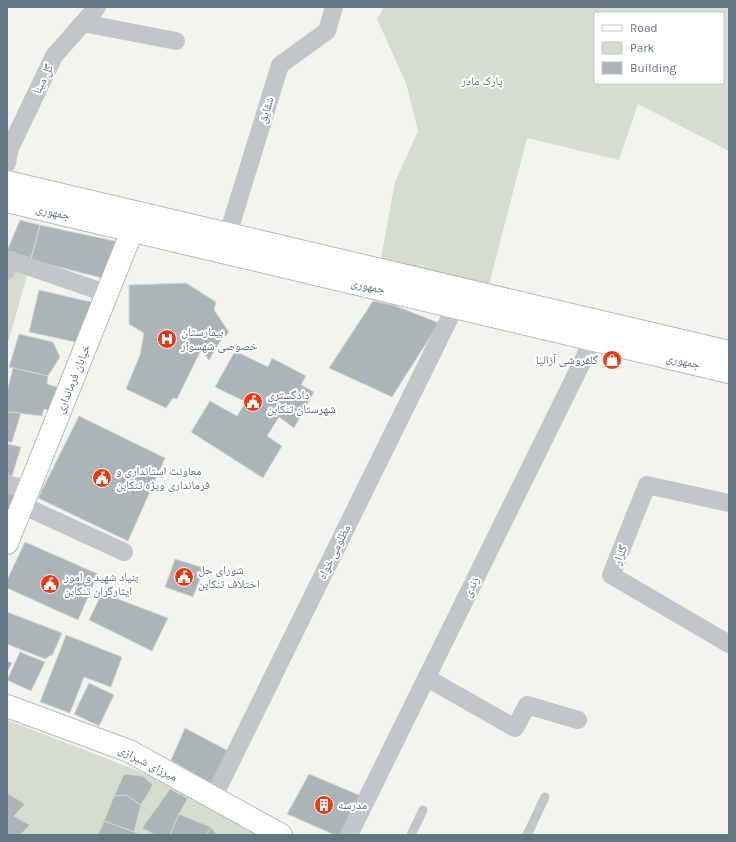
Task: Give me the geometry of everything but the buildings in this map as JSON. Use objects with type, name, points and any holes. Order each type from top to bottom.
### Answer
[{"type":"main road","name":"جمهوری","points":[[7,182],[135,222],[455,307],[729,372]]},
{"type":"main road","name":"جمهوری","points":[[7,201],[135,222],[228,234],[729,352]]},
{"type":"main road","name":"خیابان فرمانداری","points":[[7,543],[108,294],[135,222]]},
{"type":"main road","name":"میرزای شیرازی","points":[[7,706],[129,751],[213,798],[273,834]]},
{"type":"street","name":"گل مینا","points":[[7,163],[10,148],[54,56],[97,7]]},
{"type":"street","name":"شقایق","points":[[228,234],[280,65],[328,31],[334,7]]},
{"type":"street","points":[[83,23],[176,41]]},
{"type":"street","points":[[7,270],[10,260],[108,294]]},
{"type":"street","name":"مظلومی خواه","points":[[213,798],[455,307]]},
{"type":"street","name":"زندی","points":[[349,835],[594,340]]},
{"type":"street","points":[[7,484],[25,497],[124,552]]},
{"type":"street","name":"گلزار","points":[[729,503],[647,485],[611,575],[729,644]]},
{"type":"street","points":[[427,678],[515,728],[527,705],[578,720]]},
{"type":"lane","points":[[527,835],[545,797]]},
{"type":"lane","points":[[411,835],[423,810]]},
{"type":"green space","name":"پارک مادر","points":[[384,7],[729,7],[729,151],[638,104],[619,160],[527,138],[489,285],[381,258],[395,182],[418,131],[406,83],[377,19]]},
{"type":"green space","points":[[7,264],[29,269],[7,346]]},
{"type":"green space","points":[[7,720],[154,777],[264,835],[7,835]]},
{"type":"place","name":"بیمارستان خصوصی شهسوار","points":[[167,339]]},
{"type":"place","name":"گلفروشی آزالیا","points":[[612,360]]},
{"type":"place","name":"دادگستری شهرستان تنکابن","points":[[253,402]]},
{"type":"place","name":"معاونت استانداری و فرمانداری ویژه تنکابن","points":[[102,478]]},
{"type":"place","name":"شورای حل اختلاف تنکابن","points":[[184,577]]},
{"type":"place","name":"بنیاد شهید و امور ایثارگران تنکابن","points":[[50,584]]},
{"type":"place","name":"مدرسه","points":[[324,805]]}]
